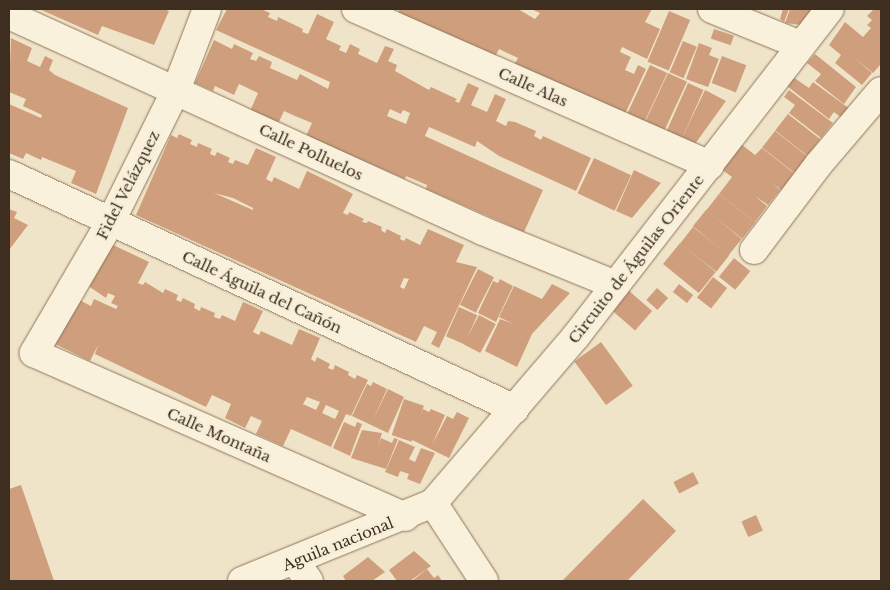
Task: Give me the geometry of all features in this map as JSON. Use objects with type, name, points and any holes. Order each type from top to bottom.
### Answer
[{"type":"street","name":"Fidel Velázquez","points":[[34,353],[111,221],[176,90],[207,9]]},
{"type":"street","name":"Calle Alas","points":[[356,9],[710,165]]},
{"type":"street","points":[[712,9],[800,45]]},
{"type":"street","name":"Circuito de Águilas Oriente","points":[[433,503],[515,409],[615,285],[710,165],[800,45],[830,9]]},
{"type":"street","name":"Calle Polluelos","points":[[9,15],[483,231],[615,285]]},
{"type":"street","points":[[754,250],[818,165],[881,91]]},
{"type":"street","name":"Calle Águila del Cañón","points":[[9,174],[515,409]]},
{"type":"street","name":"Calle Montaña","points":[[34,353],[405,517]]},
{"type":"street","points":[[433,503],[484,581]]},
{"type":"street","name":"Aguila nacional","points":[[242,581],[302,571],[433,503]]},
{"type":"building","points":[[39,9],[163,9],[169,11],[154,45],[102,26],[98,35]]},
{"type":"building","points":[[227,9],[261,9],[270,13],[268,17],[277,21],[278,17],[303,29],[302,32],[308,34],[317,14],[334,22],[326,39],[341,46],[339,50],[346,53],[350,44],[360,49],[358,54],[377,63],[385,46],[394,49],[388,61],[397,65],[395,71],[429,90],[431,87],[457,99],[455,101],[459,103],[468,83],[479,88],[471,105],[487,112],[495,94],[506,99],[496,121],[506,126],[508,121],[515,122],[536,131],[534,136],[541,140],[543,136],[591,158],[576,191],[499,156],[477,141],[475,147],[429,127],[425,136],[543,190],[524,232],[426,189],[427,185],[406,176],[405,179],[306,136],[312,123],[284,111],[278,124],[250,111],[258,93],[239,84],[234,95],[215,86],[213,91],[195,83],[214,40],[232,49],[234,44],[253,53],[250,59],[256,61],[259,56],[272,62],[270,68],[297,80],[300,74],[328,89],[330,82],[216,30]],"holes":[[[390,109],[401,114],[403,110],[410,113],[406,124],[387,116]]]},
{"type":"building","points":[[400,9],[518,9],[535,19],[540,13],[531,9],[652,9],[645,22],[660,29],[647,59],[622,47],[620,52],[631,57],[625,70],[634,74],[638,65],[646,69],[625,114],[514,65],[518,58],[499,49],[495,57],[398,13]]},
{"type":"building","points":[[783,9],[789,9],[784,22],[780,19]]},
{"type":"building","points":[[790,9],[814,9],[801,25],[785,23]]},
{"type":"building","points":[[874,9],[881,9],[881,64],[873,73],[854,58],[872,73],[862,85],[835,63],[841,55],[829,45],[845,22],[863,37],[871,28],[867,25],[872,20],[867,16]]},
{"type":"building","points":[[669,11],[690,20],[669,71],[648,62]]},
{"type":"building","points":[[714,29],[734,36],[731,45],[711,38]]},
{"type":"building","points":[[11,38],[32,48],[27,61],[40,67],[45,56],[53,60],[49,70],[55,75],[128,108],[96,194],[71,183],[76,171],[42,157],[41,160],[26,153],[23,159],[9,153],[9,104],[41,118],[42,115],[23,106],[26,99],[9,92]]},
{"type":"building","points":[[683,41],[697,47],[684,78],[670,72]]},
{"type":"building","points":[[699,43],[712,48],[709,55],[719,59],[708,87],[686,79]]},
{"type":"building","points":[[815,54],[856,87],[844,104],[815,81],[821,74],[807,63]]},
{"type":"building","points":[[722,56],[746,65],[736,92],[712,83]]},
{"type":"building","points":[[650,65],[667,73],[644,123],[627,115]]},
{"type":"building","points":[[668,73],[687,82],[664,132],[645,123]]},
{"type":"building","points":[[793,77],[809,88],[813,82],[850,109],[842,118],[834,112],[829,119],[787,86]]},
{"type":"building","points":[[688,83],[704,90],[681,140],[666,133]]},
{"type":"building","points":[[705,90],[726,101],[695,144],[682,138]]},
{"type":"building","points":[[789,90],[833,123],[821,138],[789,113],[795,105],[784,97]]},
{"type":"building","points":[[788,114],[820,139],[807,156],[775,131]]},
{"type":"building","points":[[775,131],[807,156],[794,173],[762,148]]},
{"type":"building","points":[[179,134],[192,140],[190,144],[197,147],[198,143],[212,149],[210,154],[215,156],[217,152],[230,158],[228,162],[233,164],[235,160],[248,165],[256,148],[276,157],[266,179],[272,182],[274,177],[299,189],[307,171],[353,194],[343,213],[348,215],[349,212],[364,219],[362,222],[367,223],[368,221],[382,227],[381,230],[385,233],[387,229],[401,236],[400,239],[404,241],[406,238],[420,245],[428,229],[464,245],[456,262],[477,267],[439,348],[431,344],[437,332],[424,326],[416,342],[136,215],[171,135],[177,138]],"holes":[[[214,193],[233,198],[253,208],[253,210]],[[404,278],[409,279],[404,289],[400,287]]]},
{"type":"building","points":[[737,141],[755,155],[762,148],[794,173],[781,190],[772,183],[780,190],[768,205],[755,196],[767,206],[755,222],[719,194],[732,177],[721,169]]},
{"type":"building","points":[[594,158],[631,175],[615,211],[578,193]]},
{"type":"building","points":[[634,170],[661,183],[632,218],[616,211]]},
{"type":"building","points":[[719,194],[755,222],[742,239],[706,211]]},
{"type":"building","points":[[9,209],[17,212],[14,218],[28,225],[9,250]]},
{"type":"building","points":[[706,210],[742,239],[729,255],[693,226]]},
{"type":"building","points":[[693,227],[729,255],[716,272],[680,244]]},
{"type":"building","points":[[107,242],[149,262],[138,283],[143,285],[145,282],[163,293],[165,289],[178,295],[176,300],[181,302],[183,298],[195,304],[194,308],[200,311],[201,307],[215,313],[214,317],[220,319],[222,315],[235,321],[243,302],[263,311],[253,332],[259,335],[261,331],[292,345],[299,329],[320,338],[311,359],[315,362],[317,357],[330,364],[328,368],[333,370],[335,365],[349,372],[348,375],[355,379],[357,375],[368,380],[351,416],[346,414],[331,447],[291,429],[283,446],[256,434],[262,421],[251,416],[245,428],[225,418],[231,404],[212,395],[206,407],[95,354],[98,345],[90,361],[49,341],[70,295],[91,306],[94,299],[116,309],[118,306],[111,303],[115,296],[108,293],[106,298],[87,285]],"holes":[[[307,397],[320,402],[316,410],[303,404]],[[326,405],[339,411],[335,419],[322,413]]]},
{"type":"building","points":[[680,243],[716,272],[699,293],[663,264]]},
{"type":"building","points":[[734,258],[750,271],[735,290],[719,277]]},
{"type":"building","points":[[478,269],[494,277],[476,313],[460,305]]},
{"type":"building","points":[[713,277],[727,288],[711,309],[697,297]]},
{"type":"building","points":[[500,279],[513,286],[496,322],[478,313],[493,281],[498,283]]},
{"type":"building","points":[[552,284],[570,293],[532,334],[517,367],[485,351],[500,319],[514,324],[499,317],[514,286],[542,299]]},
{"type":"building","points":[[679,284],[693,295],[687,303],[673,292]]},
{"type":"building","points":[[657,288],[668,298],[657,310],[646,300]]},
{"type":"building","points":[[628,290],[652,311],[635,331],[611,310]]},
{"type":"building","points":[[459,307],[477,315],[464,344],[446,336]]},
{"type":"building","points":[[479,315],[496,324],[480,353],[464,344]]},
{"type":"building","points":[[601,342],[633,386],[606,405],[574,361]]},
{"type":"building","points":[[373,382],[387,389],[373,420],[388,389],[404,397],[388,433],[352,416],[367,384],[371,386]]},
{"type":"building","points":[[404,399],[424,406],[411,442],[392,435]]},
{"type":"building","points":[[423,409],[429,412],[431,409],[445,415],[432,445],[447,416],[453,419],[457,412],[469,418],[449,458],[410,439]]},
{"type":"building","points":[[344,422],[355,427],[357,422],[362,424],[350,456],[333,448]]},
{"type":"building","points":[[362,430],[382,433],[378,446],[381,438],[392,443],[394,438],[398,439],[386,469],[351,458]]},
{"type":"building","points":[[399,440],[415,447],[409,459],[415,462],[421,448],[435,453],[420,484],[407,479],[409,474],[400,471],[398,477],[385,472]]},
{"type":"building","points":[[693,472],[699,484],[679,494],[673,482]]},
{"type":"building","points":[[21,485],[54,581],[9,581],[9,489]]},
{"type":"building","points":[[643,499],[676,531],[627,581],[562,581]]},
{"type":"building","points":[[756,515],[763,531],[748,537],[741,522]]},
{"type":"building","points":[[414,551],[431,566],[410,581],[397,581],[389,570]]},
{"type":"building","points":[[368,557],[385,572],[372,581],[346,581],[343,576]]},
{"type":"building","points":[[427,569],[434,578],[438,575],[442,581],[412,581]]}]
